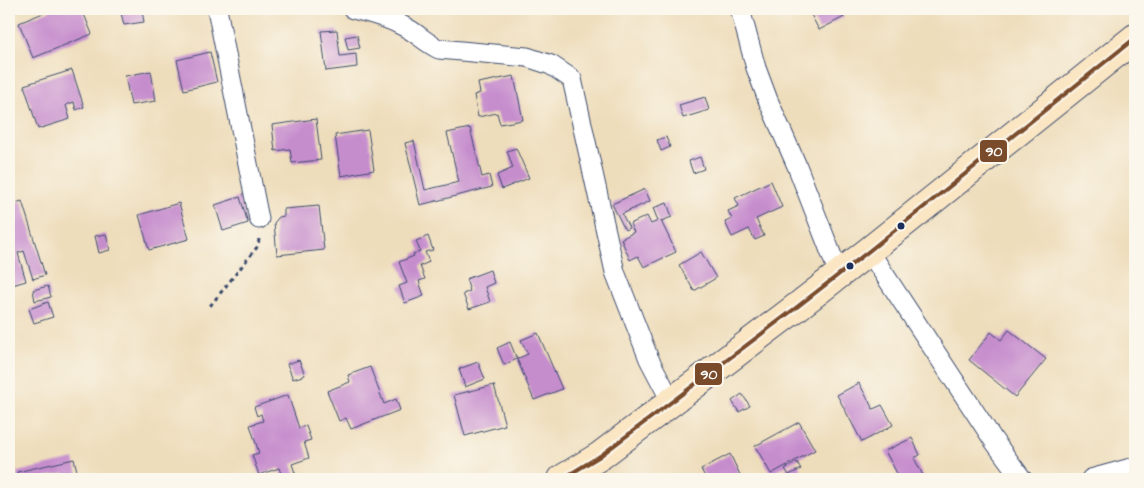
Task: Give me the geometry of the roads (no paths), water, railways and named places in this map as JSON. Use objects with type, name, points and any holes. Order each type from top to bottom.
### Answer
[{"type":"main road","points":[[562,479],[600,456],[869,251],[1135,38]]},
{"type":"street","points":[[217,9],[259,219]]},
{"type":"street","points":[[353,9],[377,14],[407,28],[428,44],[439,49],[527,57],[551,65],[572,79],[615,272],[649,359],[671,401]]},
{"type":"street","points":[[740,9],[756,68],[797,166],[838,274]]},
{"type":"street","points":[[869,251],[994,441],[1022,479]]},
{"type":"street","points":[[1090,479],[1135,467]]}]
